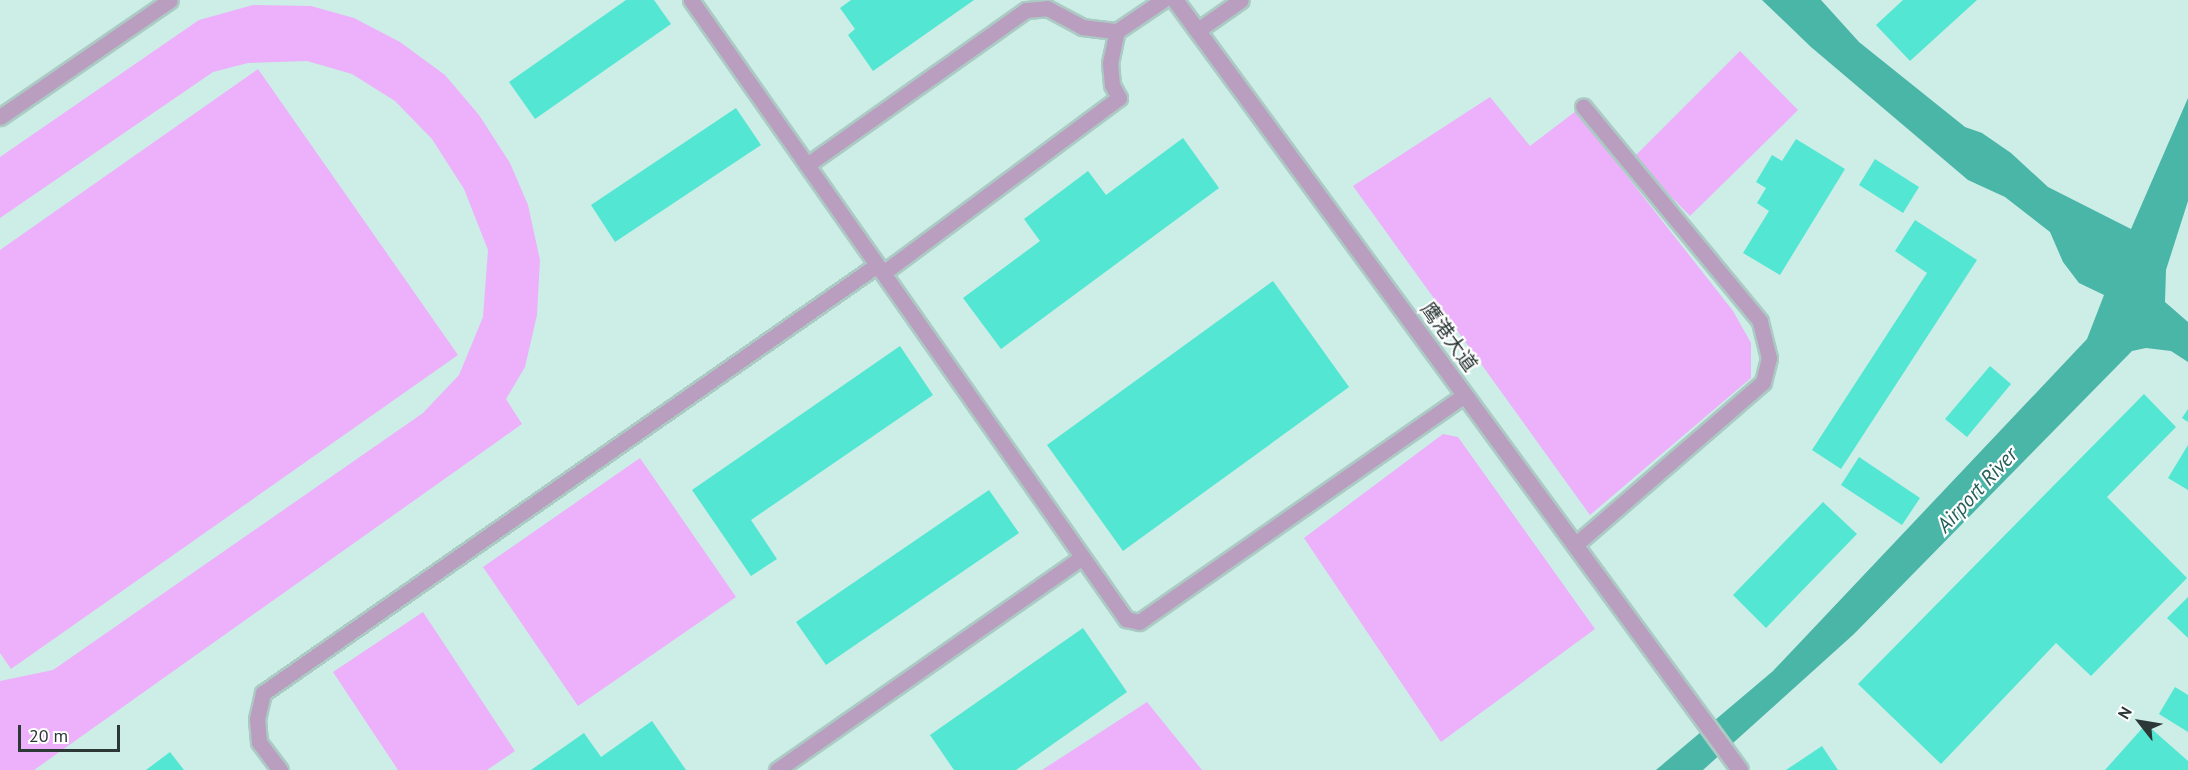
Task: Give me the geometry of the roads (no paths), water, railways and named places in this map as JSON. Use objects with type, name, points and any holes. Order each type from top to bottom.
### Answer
[{"type":"street","name":"鹰港大道","points":[[1175,0],[1739,770]]},
{"type":"lane","points":[[0,117],[170,0]]},
{"type":"lane","points":[[691,0],[1126,619],[1139,622],[1465,395]]},
{"type":"lane","points":[[807,165],[1026,10],[1047,8],[1082,27],[1117,31],[1163,0]]},
{"type":"lane","points":[[1198,30],[1241,0]]},
{"type":"lane","points":[[280,770],[259,742],[257,719],[263,693],[880,269],[1119,98],[1112,85],[1110,63],[1117,31]]},
{"type":"lane","points":[[1575,544],[1763,382],[1769,357],[1760,321],[1583,106]]},
{"type":"lane","points":[[777,770],[1082,557]]},
{"type":"water","name":"Airport River","points":[[1762,0],[1821,0],[1859,42],[1965,127],[1982,133],[2011,153],[2048,187],[2131,229],[2188,98],[2188,201],[2166,270],[2165,302],[2188,322],[2188,362],[2171,351],[2146,348],[2132,351],[1854,634],[1703,770],[1656,770],[1773,671],[2087,339],[2104,295],[2079,283],[2063,262],[2050,232],[2005,197],[1968,180],[1811,47]]}]
